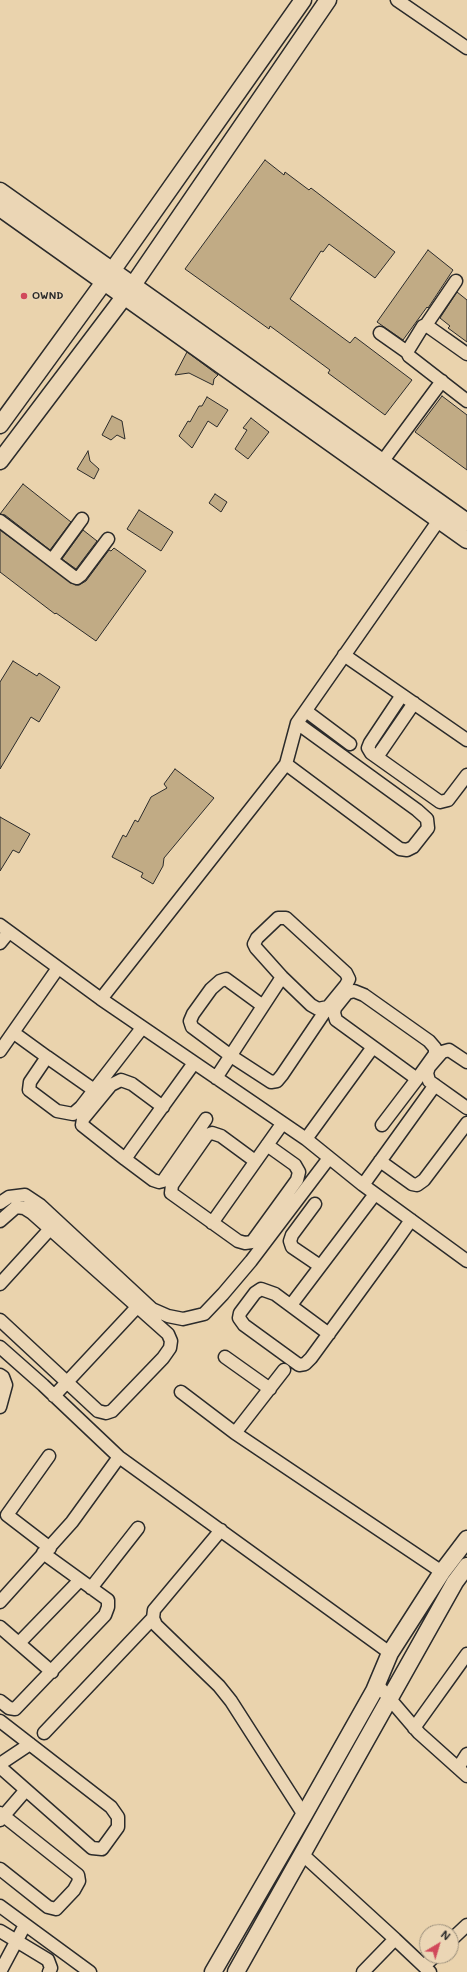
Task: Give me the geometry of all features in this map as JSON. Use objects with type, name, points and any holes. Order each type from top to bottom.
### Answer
[{"type":"street","points":[[0,425],[109,276],[303,0]]},
{"type":"street","points":[[0,461],[129,291],[328,0]]},
{"type":"street","points":[[397,0],[467,47]]},
{"type":"street","points":[[0,191],[129,291],[467,540]]},
{"type":"street","points":[[0,208],[109,276]]},
{"type":"street","points":[[407,352],[423,326],[426,325],[456,281]]},
{"type":"street","points":[[129,291],[382,462],[467,522]]},
{"type":"street","points":[[426,325],[467,354]]},
{"type":"street","points":[[380,333],[407,352],[409,356],[467,401]]},
{"type":"street","points":[[382,462],[442,381]]},
{"type":"street","points":[[52,560],[82,519]]},
{"type":"street","points":[[101,999],[286,764],[297,723],[439,520]]},
{"type":"street","points":[[0,521],[77,578],[81,575],[108,539]]},
{"type":"street","points":[[344,656],[467,740]]},
{"type":"street","points":[[402,695],[368,748],[377,757],[440,802],[448,800],[467,775]]},
{"type":"street","points":[[377,757],[414,703]]},
{"type":"street","points":[[306,711],[350,744]]},
{"type":"street","points":[[286,764],[400,849],[407,850],[414,847],[428,828],[427,819],[417,810],[297,723]]},
{"type":"street","points":[[263,1006],[226,979],[220,981],[211,989],[193,1014],[190,1022],[192,1027],[231,1056],[271,1082],[276,1080],[349,979],[346,973],[286,918],[278,918],[254,944],[282,977],[312,1005],[318,1009],[328,1007]]},
{"type":"street","points":[[0,943],[4,929],[142,1028],[306,1139],[363,1185],[467,1261]]},
{"type":"street","points":[[0,1051],[58,968]]},
{"type":"street","points":[[216,1078],[282,977]]},
{"type":"street","points":[[382,1125],[417,1079],[435,1054],[435,1048],[430,1041],[364,995],[354,991],[347,993],[335,1008],[334,1013],[336,1020],[417,1079]]},
{"type":"street","points":[[47,1057],[30,1082],[29,1090],[57,1111],[73,1114],[81,1107],[142,1028]]},
{"type":"street","points":[[14,1033],[94,1090]]},
{"type":"street","points":[[306,1139],[373,1047]]},
{"type":"street","points":[[467,1062],[449,1050],[442,1052],[429,1067],[427,1073],[428,1081],[467,1108]]},
{"type":"street","points":[[125,1159],[194,1063]]},
{"type":"street","points":[[163,1107],[132,1084],[121,1080],[111,1085],[83,1119],[82,1125],[88,1132],[153,1180],[159,1182],[163,1181],[206,1119]]},
{"type":"street","points":[[363,1185],[435,1085]]},
{"type":"street","points":[[380,1161],[412,1184],[417,1185],[424,1180],[467,1123]]},
{"type":"street","points":[[212,1223],[282,1124]]},
{"type":"street","points":[[255,1162],[221,1136],[212,1133],[207,1135],[202,1141],[172,1185],[171,1193],[238,1241],[245,1243],[252,1242],[258,1236],[297,1180],[299,1172],[295,1165],[267,1145]]},
{"type":"street","points":[[0,1203],[9,1197],[25,1195],[40,1205],[152,1309],[168,1316],[183,1319],[204,1314],[223,1294],[252,1261],[329,1158]]},
{"type":"street","points":[[291,1305],[375,1194]]},
{"type":"street","points":[[315,1204],[292,1235],[290,1241],[292,1247],[320,1266]]},
{"type":"street","points":[[0,1221],[16,1207],[24,1208],[50,1229],[168,1334],[171,1341],[170,1348],[158,1363],[112,1411],[106,1413],[98,1411],[0,1320]]},
{"type":"street","points":[[328,1334],[275,1294],[260,1289],[255,1293],[240,1313],[239,1318],[244,1325],[299,1365],[305,1364],[328,1334],[411,1220]]},
{"type":"street","points":[[0,1284],[50,1229]]},
{"type":"street","points":[[54,1396],[138,1306]]},
{"type":"street","points":[[0,1347],[119,1457],[390,1653]]},
{"type":"street","points":[[225,1357],[270,1389]]},
{"type":"street","points":[[236,1433],[284,1370]]},
{"type":"street","points":[[0,1375],[4,1377],[6,1385],[0,1407]]},
{"type":"street","points":[[181,1392],[236,1433],[442,1572]]},
{"type":"street","points":[[0,1701],[9,1708],[15,1709],[105,1615],[108,1607],[108,1600],[80,1580],[46,1550],[3,1519],[48,1456]]},
{"type":"street","points":[[0,1602],[72,1522],[119,1457]]},
{"type":"street","points":[[92,1588],[138,1528]]},
{"type":"street","points":[[221,1530],[154,1610],[153,1618],[156,1625],[223,1691],[304,1816]]},
{"type":"street","points":[[213,1972],[304,1816],[376,1684],[390,1653],[442,1572],[467,1539]]},
{"type":"street","points":[[236,1972],[455,1582],[467,1566]]},
{"type":"street","points":[[19,1643],[80,1580]]},
{"type":"street","points":[[44,1733],[153,1618]]},
{"type":"street","points":[[1,1631],[19,1643],[52,1672]]},
{"type":"street","points":[[414,1728],[467,1654]]},
{"type":"street","points":[[376,1684],[414,1728],[462,1772],[467,1754]]},
{"type":"street","points":[[0,1721],[111,1808],[118,1817],[118,1827],[102,1849],[92,1848],[25,1791],[0,1767]]},
{"type":"street","points":[[0,1764],[30,1744]]},
{"type":"street","points":[[0,1869],[48,1907],[56,1909],[64,1903],[79,1880],[78,1875],[1,1816],[25,1791]]},
{"type":"street","points":[[302,1854],[427,1969]]},
{"type":"street","points":[[0,1906],[75,1967],[90,1972]]},
{"type":"street","points":[[0,1972],[25,1925]]},
{"type":"street","points":[[459,1932],[467,1925]]},
{"type":"street","points":[[0,1932],[17,1940],[48,1960],[51,1968],[49,1972]]},
{"type":"street","points":[[363,1972],[395,1940]]},
{"type":"building","points":[[265,160],[284,175],[285,172],[309,190],[311,188],[395,252],[375,278],[329,244],[323,252],[321,251],[290,299],[350,343],[355,337],[412,380],[385,415],[328,373],[330,370],[270,326],[269,329],[185,269]]},
{"type":"building","points":[[428,250],[453,270],[428,308],[427,307],[403,340],[377,322]]},
{"type":"building","points":[[457,292],[467,300],[467,342],[448,328],[450,326],[440,318]]},
{"type":"building","points":[[187,352],[218,375],[214,379],[213,385],[189,373],[175,375]]},
{"type":"building","points":[[442,396],[467,415],[467,470],[415,432]]},
{"type":"building","points":[[207,397],[228,410],[217,427],[208,421],[192,448],[179,436],[188,421],[190,422],[199,406],[202,406]]},
{"type":"building","points":[[112,416],[122,421],[125,439],[117,435],[111,440],[102,435]]},
{"type":"building","points":[[251,418],[269,432],[248,459],[235,449],[247,430],[243,428]]},
{"type":"building","points":[[88,451],[90,461],[99,469],[94,479],[77,469]]},
{"type":"building","points":[[23,484],[71,522],[50,550],[5,515],[0,514]]},
{"type":"building","points":[[215,494],[227,502],[221,512],[209,503]]},
{"type":"building","points":[[139,510],[173,532],[161,551],[127,529]]},
{"type":"building","points":[[0,530],[75,585],[79,585],[86,581],[109,550],[111,551],[114,548],[146,571],[96,641],[56,613],[55,614],[0,572]]},
{"type":"building","points":[[83,530],[97,541],[76,569],[62,559]]},
{"type":"building","points":[[13,661],[37,676],[39,673],[60,687],[39,722],[31,717],[0,769],[0,682]]},
{"type":"building","points":[[175,769],[214,798],[164,858],[163,866],[153,884],[141,877],[143,873],[112,857],[123,835],[126,837],[135,820],[138,822],[151,797],[167,788],[164,784]]},
{"type":"building","points":[[0,817],[30,834],[19,853],[13,850],[0,871]]},
{"type":"place","name":"OWND","points":[[24,296]]}]
